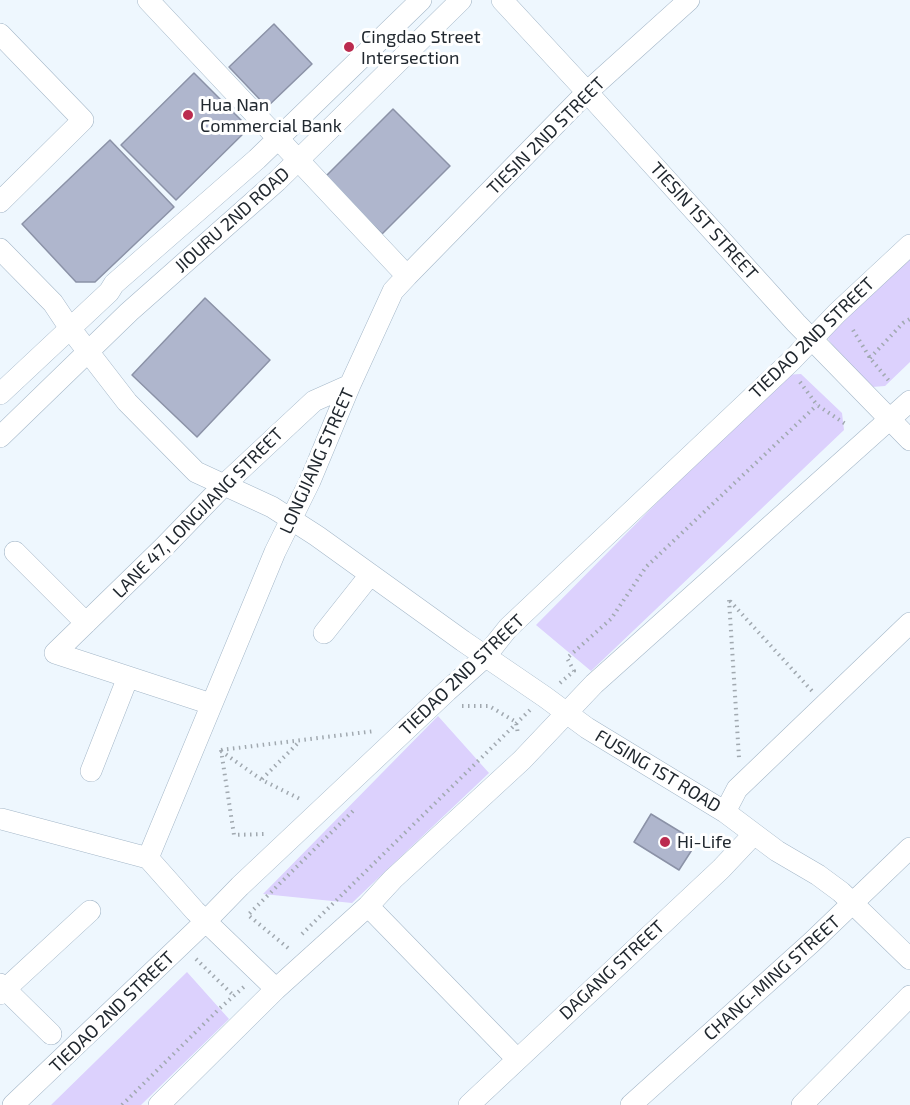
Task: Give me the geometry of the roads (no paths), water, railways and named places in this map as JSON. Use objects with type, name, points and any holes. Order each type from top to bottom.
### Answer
[{"type":"street","points":[[148,0],[407,276]]},
{"type":"street","name":"JIOURU 2ND ROAD","points":[[0,394],[109,292],[114,284],[278,139],[421,0]]},
{"type":"street","name":"JIOURU 2ND ROAD","points":[[0,437],[129,312],[298,160],[461,0]]},
{"type":"street","name":"TIESIN 1ST STREET","points":[[502,0],[811,339],[910,440]]},
{"type":"street","name":"TIESIN 2ND STREET","points":[[407,276],[587,92],[689,0]]},
{"type":"street","points":[[0,34],[82,120],[0,202]]},
{"type":"street","name":"TIEDAO 2ND STREET","points":[[14,1105],[258,869],[485,657],[508,628],[792,360],[910,245]]},
{"type":"street","name":"FUSING 1ST ROAD","points":[[0,249],[53,303],[127,402],[196,472],[272,507],[317,536],[587,728],[725,812],[777,851],[818,875],[906,947]]},
{"type":"street","name":"LONGJIANG STREET","points":[[148,858],[211,704],[350,385],[393,291],[407,276]]},
{"type":"street","name":"LANE 47, LONGJIANG STREET","points":[[128,677],[55,653],[165,547],[224,485],[314,400],[350,385]]},
{"type":"street","points":[[159,1105],[276,989],[368,906],[393,879],[522,760],[594,684],[910,401]]},
{"type":"street","points":[[15,552],[86,623]]},
{"type":"street","points":[[324,633],[370,575]]},
{"type":"street","points":[[725,812],[737,789],[910,623]]},
{"type":"street","points":[[91,771],[128,677],[211,704]]},
{"type":"street","points":[[0,819],[148,858],[206,921],[276,989]]},
{"type":"street","name":"DAGANG STREET","points":[[469,1105],[721,869],[754,834]]},
{"type":"street","name":"CHANG-MING STREET","points":[[632,1105],[910,848]]},
{"type":"street","points":[[368,906],[517,1059]]},
{"type":"street","points":[[51,1034],[2,989],[90,911]]},
{"type":"street","points":[[802,1105],[910,996]]},
{"type":"place","name":"Cingdao Street Intersection","points":[[349,47]]},
{"type":"place","name":"Hua Nan Commercial Bank","points":[[188,115]]},
{"type":"place","name":"Hi-Life","points":[[665,842]]}]
